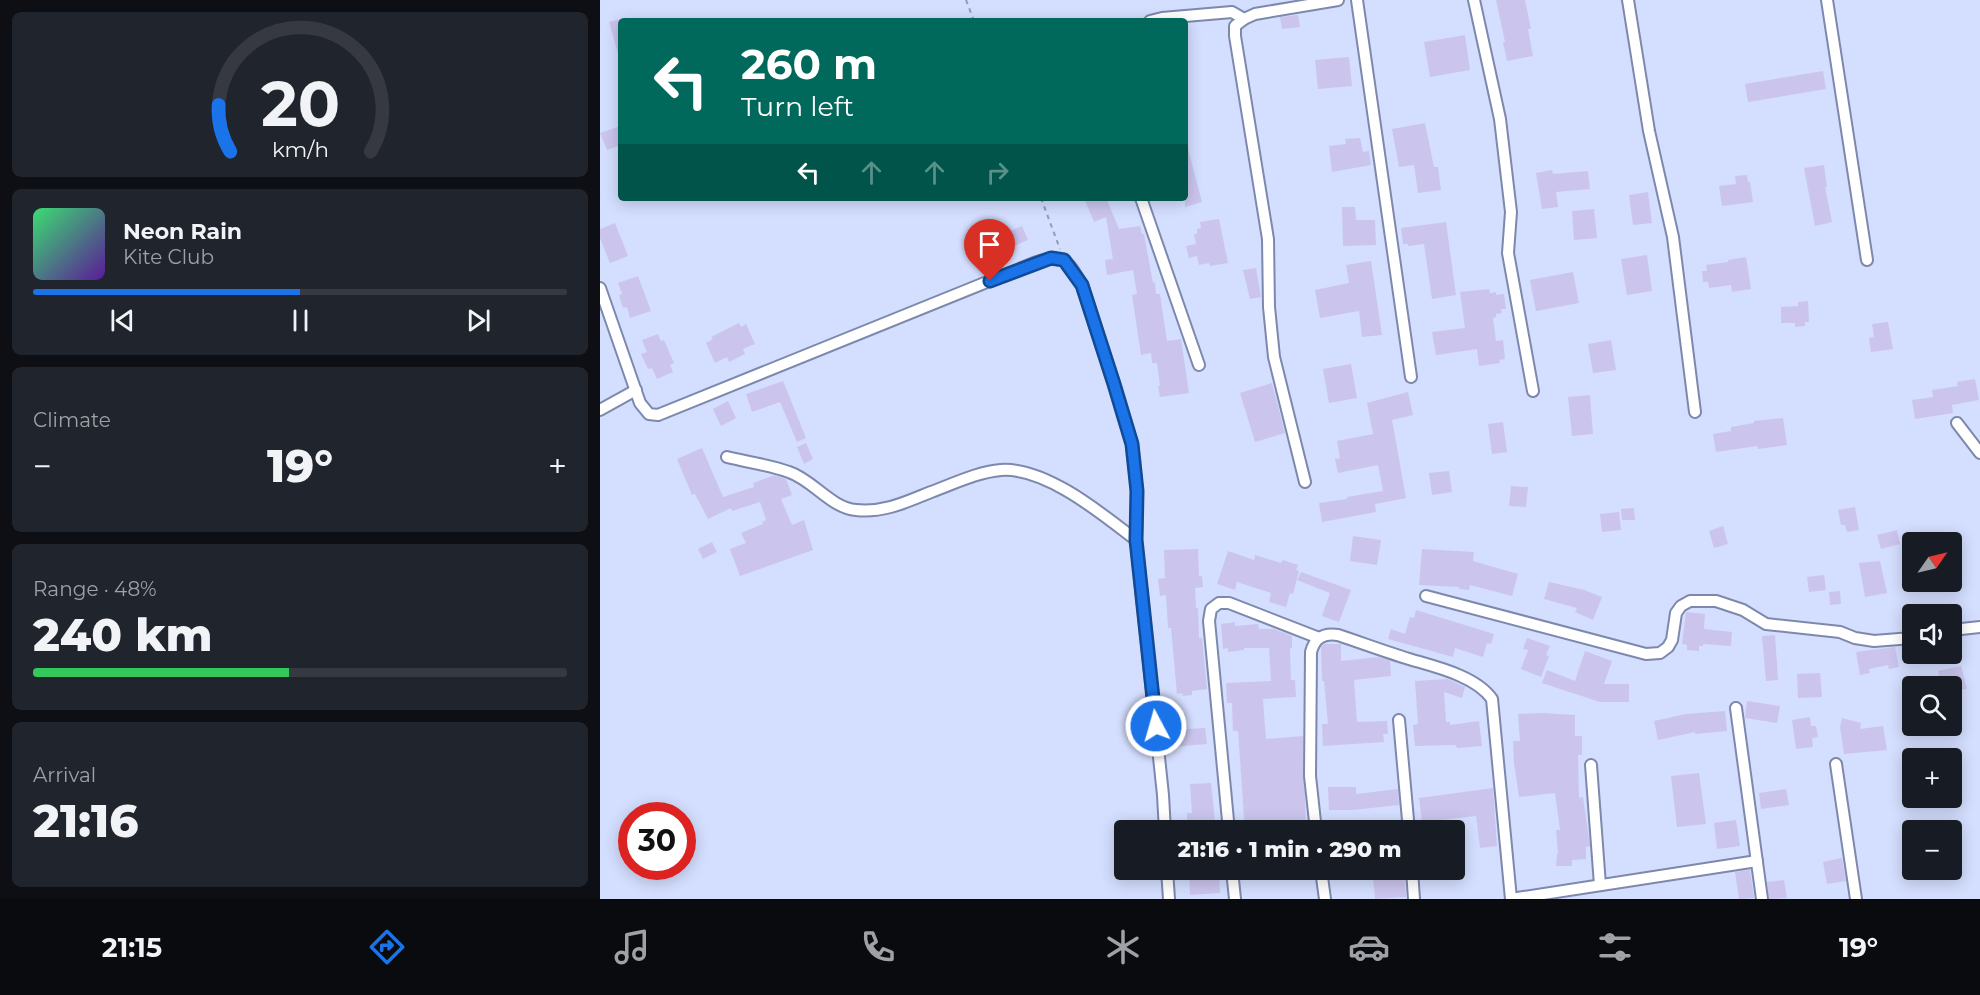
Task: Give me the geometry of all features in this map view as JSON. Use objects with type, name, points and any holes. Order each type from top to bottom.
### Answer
[{"type":"street","points":[[1305,482],[1274,357],[1269,308],[1268,239],[1235,27],[1244,19],[1255,14],[1338,0]]},
{"type":"street","points":[[1357,0],[1411,377]]},
{"type":"street","points":[[1474,0],[1500,118],[1510,212],[1508,253],[1533,391]]},
{"type":"street","points":[[1628,0],[1649,131],[1673,237],[1695,412]]},
{"type":"street","points":[[1827,0],[1867,260]]},
{"type":"street","points":[[1162,18],[1232,12],[1244,19]]},
{"type":"street","points":[[1142,201],[1199,365]]},
{"type":"street","points":[[600,288],[640,403],[649,414],[658,415],[1034,263],[1051,258],[1064,260],[1082,285],[1132,444],[1137,491],[1136,540],[1164,820]]},
{"type":"street","points":[[600,410],[636,390]]},
{"type":"street","points":[[1958,423],[1980,453]]},
{"type":"street","points":[[727,457],[791,472],[841,505],[853,510],[889,508],[981,474],[1000,470],[1020,471],[1083,499],[1136,540]]},
{"type":"street","points":[[1426,596],[1646,654],[1660,653],[1668,648],[1672,640],[1676,614],[1681,606],[1690,601],[1716,601],[1743,610],[1766,624],[1821,629],[1874,641],[1902,639]]},
{"type":"street","points":[[1227,820],[1209,621],[1211,609],[1219,603],[1229,603],[1319,638]]},
{"type":"street","points":[[1962,629],[1980,627]]},
{"type":"street","points":[[1315,820],[1310,776],[1311,652],[1314,643],[1319,638],[1329,634],[1338,634],[1409,659],[1440,667],[1486,690],[1492,699],[1511,899],[1757,861]]},
{"type":"street","points":[[1736,708],[1762,899]]},
{"type":"street","points":[[1399,720],[1408,820]]},
{"type":"street","points":[[1836,764],[1856,899]]},
{"type":"street","points":[[1591,765],[1600,885]]},
{"type":"street","points":[[1168,880],[1169,899]]},
{"type":"street","points":[[1233,880],[1235,899]]},
{"type":"street","points":[[1322,880],[1325,899]]},
{"type":"street","points":[[1413,880],[1414,899]]},
{"type":"path","points":[[966,0],[973,18]]},
{"type":"path","points":[[1042,201],[1064,260]]},
{"type":"building","points":[[1496,0],[1525,0],[1531,29],[1528,29],[1533,56],[1507,61]]},
{"type":"building","points":[[1298,15],[1300,27],[1282,29],[1280,17]]},
{"type":"building","points":[[618,20],[618,53],[609,22]]},
{"type":"building","points":[[1465,35],[1470,70],[1430,77],[1424,42]]},
{"type":"building","points":[[1349,57],[1352,86],[1318,89],[1315,60]]},
{"type":"building","points":[[1823,71],[1826,89],[1748,102],[1745,84]]},
{"type":"building","points":[[1425,123],[1434,167],[1438,167],[1441,190],[1418,193],[1414,165],[1399,167],[1392,129]]},
{"type":"building","points":[[618,127],[618,146],[607,150],[600,133]]},
{"type":"building","points":[[1360,138],[1363,152],[1369,151],[1371,165],[1332,172],[1329,146],[1346,144],[1345,139]]},
{"type":"building","points":[[1188,149],[1202,202],[1185,207],[1185,201],[1188,201]]},
{"type":"building","points":[[1824,165],[1827,187],[1825,187],[1832,222],[1815,226],[1804,168]]},
{"type":"building","points":[[1552,170],[1553,174],[1588,171],[1590,189],[1556,192],[1558,207],[1542,209],[1536,173]]},
{"type":"building","points":[[1747,175],[1753,202],[1722,206],[1719,186],[1736,184],[1735,176]]},
{"type":"building","points":[[1648,192],[1652,223],[1633,225],[1629,195]]},
{"type":"building","points":[[1085,201],[1107,201],[1119,229],[1140,226],[1144,234],[1156,294],[1160,294],[1167,341],[1181,339],[1189,393],[1160,397],[1157,363],[1152,363],[1151,353],[1141,355],[1132,295],[1137,294],[1133,270],[1107,275],[1105,260],[1113,259],[1106,217],[1094,222]]},
{"type":"building","points":[[1342,207],[1355,207],[1356,220],[1375,220],[1376,245],[1343,246]]},
{"type":"building","points":[[1594,209],[1597,238],[1574,240],[1572,211]]},
{"type":"building","points":[[1219,219],[1228,263],[1199,265],[1197,256],[1189,258],[1186,246],[1196,244],[1194,234],[1197,234],[1197,229],[1201,228],[1200,222]]},
{"type":"building","points":[[1446,222],[1456,295],[1432,299],[1424,244],[1408,246],[1408,244],[1403,244],[1401,228]]},
{"type":"building","points":[[615,223],[628,256],[610,263],[600,238],[600,229]]},
{"type":"building","points":[[1022,226],[1028,240],[1009,248],[1003,234]]},
{"type":"building","points":[[1647,255],[1652,291],[1627,295],[1621,259]]},
{"type":"building","points":[[1746,257],[1751,289],[1732,292],[1731,285],[1709,288],[1708,282],[1703,282],[1702,271],[1707,271],[1706,265]]},
{"type":"building","points":[[1371,261],[1382,335],[1362,337],[1359,311],[1320,318],[1315,290],[1349,283],[1346,265]]},
{"type":"building","points":[[1256,268],[1261,297],[1250,299],[1243,270]]},
{"type":"building","points":[[1573,272],[1579,303],[1536,311],[1530,280]]},
{"type":"building","points":[[638,276],[651,311],[630,318],[627,307],[623,308],[618,283]]},
{"type":"building","points":[[1489,289],[1490,293],[1496,292],[1496,295],[1504,294],[1506,309],[1501,309],[1502,313],[1496,314],[1493,318],[1496,341],[1503,340],[1505,359],[1499,360],[1500,363],[1479,366],[1477,349],[1436,355],[1432,332],[1465,328],[1460,292]]},
{"type":"building","points":[[1808,301],[1809,322],[1805,322],[1805,326],[1795,327],[1795,323],[1781,323],[1781,307],[1798,306],[1798,302]]},
{"type":"building","points":[[1888,322],[1893,349],[1871,352],[1869,338],[1874,337],[1872,324]]},
{"type":"building","points":[[739,323],[741,327],[746,324],[755,344],[743,349],[745,354],[729,362],[727,357],[715,363],[706,343],[713,339],[711,337]]},
{"type":"building","points":[[658,334],[661,341],[664,340],[674,363],[670,365],[673,372],[657,379],[652,368],[648,369],[641,354],[647,352],[642,340]]},
{"type":"building","points":[[1611,340],[1616,370],[1593,373],[1588,344]]},
{"type":"building","points":[[1351,364],[1357,398],[1329,403],[1323,369]]},
{"type":"building","points":[[1975,379],[1979,400],[1952,405],[1953,413],[1915,419],[1912,400],[1933,397],[1932,390],[1958,386],[1957,382]]},
{"type":"building","points":[[783,381],[806,438],[797,442],[780,402],[752,412],[746,394]]},
{"type":"building","points":[[1272,383],[1285,433],[1255,442],[1240,393]]},
{"type":"building","points":[[1408,392],[1413,415],[1392,420],[1406,498],[1375,504],[1376,512],[1322,522],[1319,503],[1383,491],[1378,465],[1338,473],[1335,459],[1340,458],[1337,441],[1373,434],[1367,403]]},
{"type":"building","points":[[1590,395],[1593,434],[1572,436],[1568,397]]},
{"type":"building","points":[[728,401],[736,418],[721,426],[713,409]]},
{"type":"building","points":[[1783,418],[1787,445],[1758,449],[1757,446],[1716,452],[1713,434],[1731,431],[1731,427],[1754,423],[1754,421]]},
{"type":"building","points":[[1503,422],[1507,452],[1492,454],[1488,424]]},
{"type":"building","points":[[806,443],[813,459],[804,464],[797,447]]},
{"type":"building","points":[[702,448],[723,497],[754,487],[753,483],[775,475],[786,479],[792,495],[781,499],[792,525],[804,520],[813,550],[740,576],[730,549],[746,543],[741,533],[763,524],[762,522],[766,520],[760,502],[732,511],[731,508],[708,519],[695,494],[692,495],[677,459]]},
{"type":"building","points":[[1449,471],[1452,492],[1432,495],[1429,473]]},
{"type":"building","points":[[1511,486],[1528,487],[1526,507],[1509,506]]},
{"type":"building","points":[[1855,507],[1859,530],[1847,532],[1845,525],[1841,525],[1838,510]]},
{"type":"building","points":[[1634,508],[1635,520],[1622,520],[1621,509]]},
{"type":"building","points":[[1619,512],[1621,530],[1602,532],[1600,514]]},
{"type":"building","points":[[1723,526],[1728,544],[1714,548],[1709,531]]},
{"type":"building","points":[[1897,530],[1900,544],[1881,549],[1877,535]]},
{"type":"building","points":[[1353,536],[1381,540],[1377,565],[1350,561]]},
{"type":"building","points":[[712,542],[717,552],[703,559],[698,549]]},
{"type":"building","points":[[1198,549],[1199,576],[1202,576],[1203,587],[1195,588],[1196,608],[1198,608],[1199,638],[1202,638],[1207,689],[1192,691],[1192,695],[1183,696],[1182,693],[1177,694],[1166,595],[1160,596],[1158,579],[1165,578],[1164,550]]},
{"type":"building","points":[[1422,549],[1474,552],[1473,561],[1518,574],[1512,596],[1470,585],[1469,590],[1459,589],[1459,587],[1419,585]]},
{"type":"building","points":[[1228,551],[1254,560],[1255,555],[1281,563],[1283,560],[1298,565],[1296,570],[1299,571],[1293,594],[1290,593],[1286,607],[1269,602],[1271,593],[1237,582],[1235,590],[1217,584]]},
{"type":"building","points":[[1880,561],[1887,593],[1865,597],[1859,563]]},
{"type":"building","points":[[1301,572],[1351,590],[1339,622],[1322,616],[1330,593],[1297,580]]},
{"type":"building","points":[[1824,575],[1826,590],[1809,592],[1807,577]]},
{"type":"building","points":[[1549,582],[1584,590],[1602,597],[1593,620],[1575,612],[1577,608],[1544,599]]},
{"type":"building","points":[[1840,591],[1841,604],[1830,605],[1829,592]]},
{"type":"building","points":[[1416,610],[1494,634],[1491,644],[1487,643],[1483,657],[1455,648],[1453,657],[1388,639],[1391,629],[1405,634],[1410,617],[1414,618]]},
{"type":"building","points":[[1686,612],[1705,614],[1704,629],[1732,632],[1731,646],[1703,644],[1699,646],[1699,651],[1687,650],[1687,645],[1682,644]]},
{"type":"building","points":[[1235,622],[1235,626],[1258,624],[1259,629],[1274,629],[1292,636],[1291,680],[1295,680],[1296,697],[1263,699],[1265,727],[1266,739],[1303,736],[1306,820],[1244,820],[1238,731],[1233,731],[1232,703],[1227,703],[1226,683],[1271,681],[1269,648],[1244,648],[1244,650],[1228,652],[1228,648],[1223,649],[1221,624]]},
{"type":"building","points":[[1775,635],[1778,680],[1766,681],[1762,636]]},
{"type":"building","points":[[1527,638],[1550,646],[1546,655],[1549,656],[1541,677],[1521,669],[1528,650],[1523,649]]},
{"type":"building","points":[[1324,644],[1341,644],[1341,661],[1379,657],[1390,661],[1391,676],[1354,680],[1357,722],[1387,721],[1388,734],[1383,734],[1384,742],[1323,746],[1322,724],[1328,724],[1324,681],[1322,681],[1321,647]]},
{"type":"building","points":[[1895,647],[1899,667],[1889,669],[1888,665],[1869,669],[1870,673],[1860,675],[1856,652]]},
{"type":"building","points":[[1585,651],[1612,661],[1604,684],[1629,684],[1629,702],[1600,702],[1542,683],[1547,670],[1575,681]]},
{"type":"building","points":[[1961,666],[1967,689],[1962,690],[1962,676],[1939,676],[1938,671]]},
{"type":"building","points":[[1820,673],[1822,697],[1798,698],[1797,674]]},
{"type":"building","points":[[1448,679],[1465,687],[1462,698],[1444,692],[1446,722],[1450,722],[1450,725],[1479,721],[1482,746],[1457,748],[1456,745],[1415,746],[1413,725],[1418,724],[1415,681]]},
{"type":"building","points":[[1747,701],[1780,706],[1777,723],[1745,718]]},
{"type":"building","points":[[1725,711],[1727,731],[1695,734],[1695,732],[1658,740],[1654,721],[1686,714]]},
{"type":"building","points":[[1518,714],[1575,715],[1575,736],[1582,736],[1582,755],[1578,755],[1579,798],[1583,797],[1590,846],[1586,847],[1586,859],[1572,860],[1572,866],[1556,866],[1558,854],[1556,830],[1560,830],[1555,793],[1519,797],[1513,741],[1520,741]]},
{"type":"building","points":[[1810,717],[1811,726],[1816,726],[1818,737],[1812,738],[1813,747],[1796,749],[1792,720]]},
{"type":"building","points":[[1842,718],[1861,723],[1860,729],[1883,726],[1887,750],[1844,754],[1840,727]]},
{"type":"building","points":[[1205,728],[1207,744],[1172,747],[1171,730]]},
{"type":"building","points":[[1699,773],[1706,824],[1677,827],[1671,776]]},
{"type":"building","points":[[1211,783],[1215,820],[1187,820],[1187,813],[1192,813],[1190,784]]},
{"type":"building","points":[[1328,787],[1356,787],[1356,794],[1398,789],[1399,805],[1329,810]]},
{"type":"building","points":[[1493,788],[1497,846],[1480,848],[1476,816],[1422,820],[1419,798]]},
{"type":"building","points":[[1786,789],[1789,805],[1761,809],[1759,793]]},
{"type":"building","points":[[1736,820],[1740,846],[1717,849],[1714,823]]},
{"type":"building","points":[[1842,858],[1846,881],[1827,884],[1823,862]]},
{"type":"building","points":[[1750,870],[1754,898],[1739,899],[1735,872]]},
{"type":"building","points":[[1189,880],[1219,880],[1220,893],[1190,895]]},
{"type":"building","points":[[1373,880],[1405,880],[1406,897],[1375,899]]},
{"type":"building","points":[[1784,880],[1787,898],[1769,899],[1767,882]]},
{"type":"route","points":[[990,281],[1051,258],[1064,260],[1082,285],[1132,444],[1137,491],[1136,540],[1156,726]]}]
